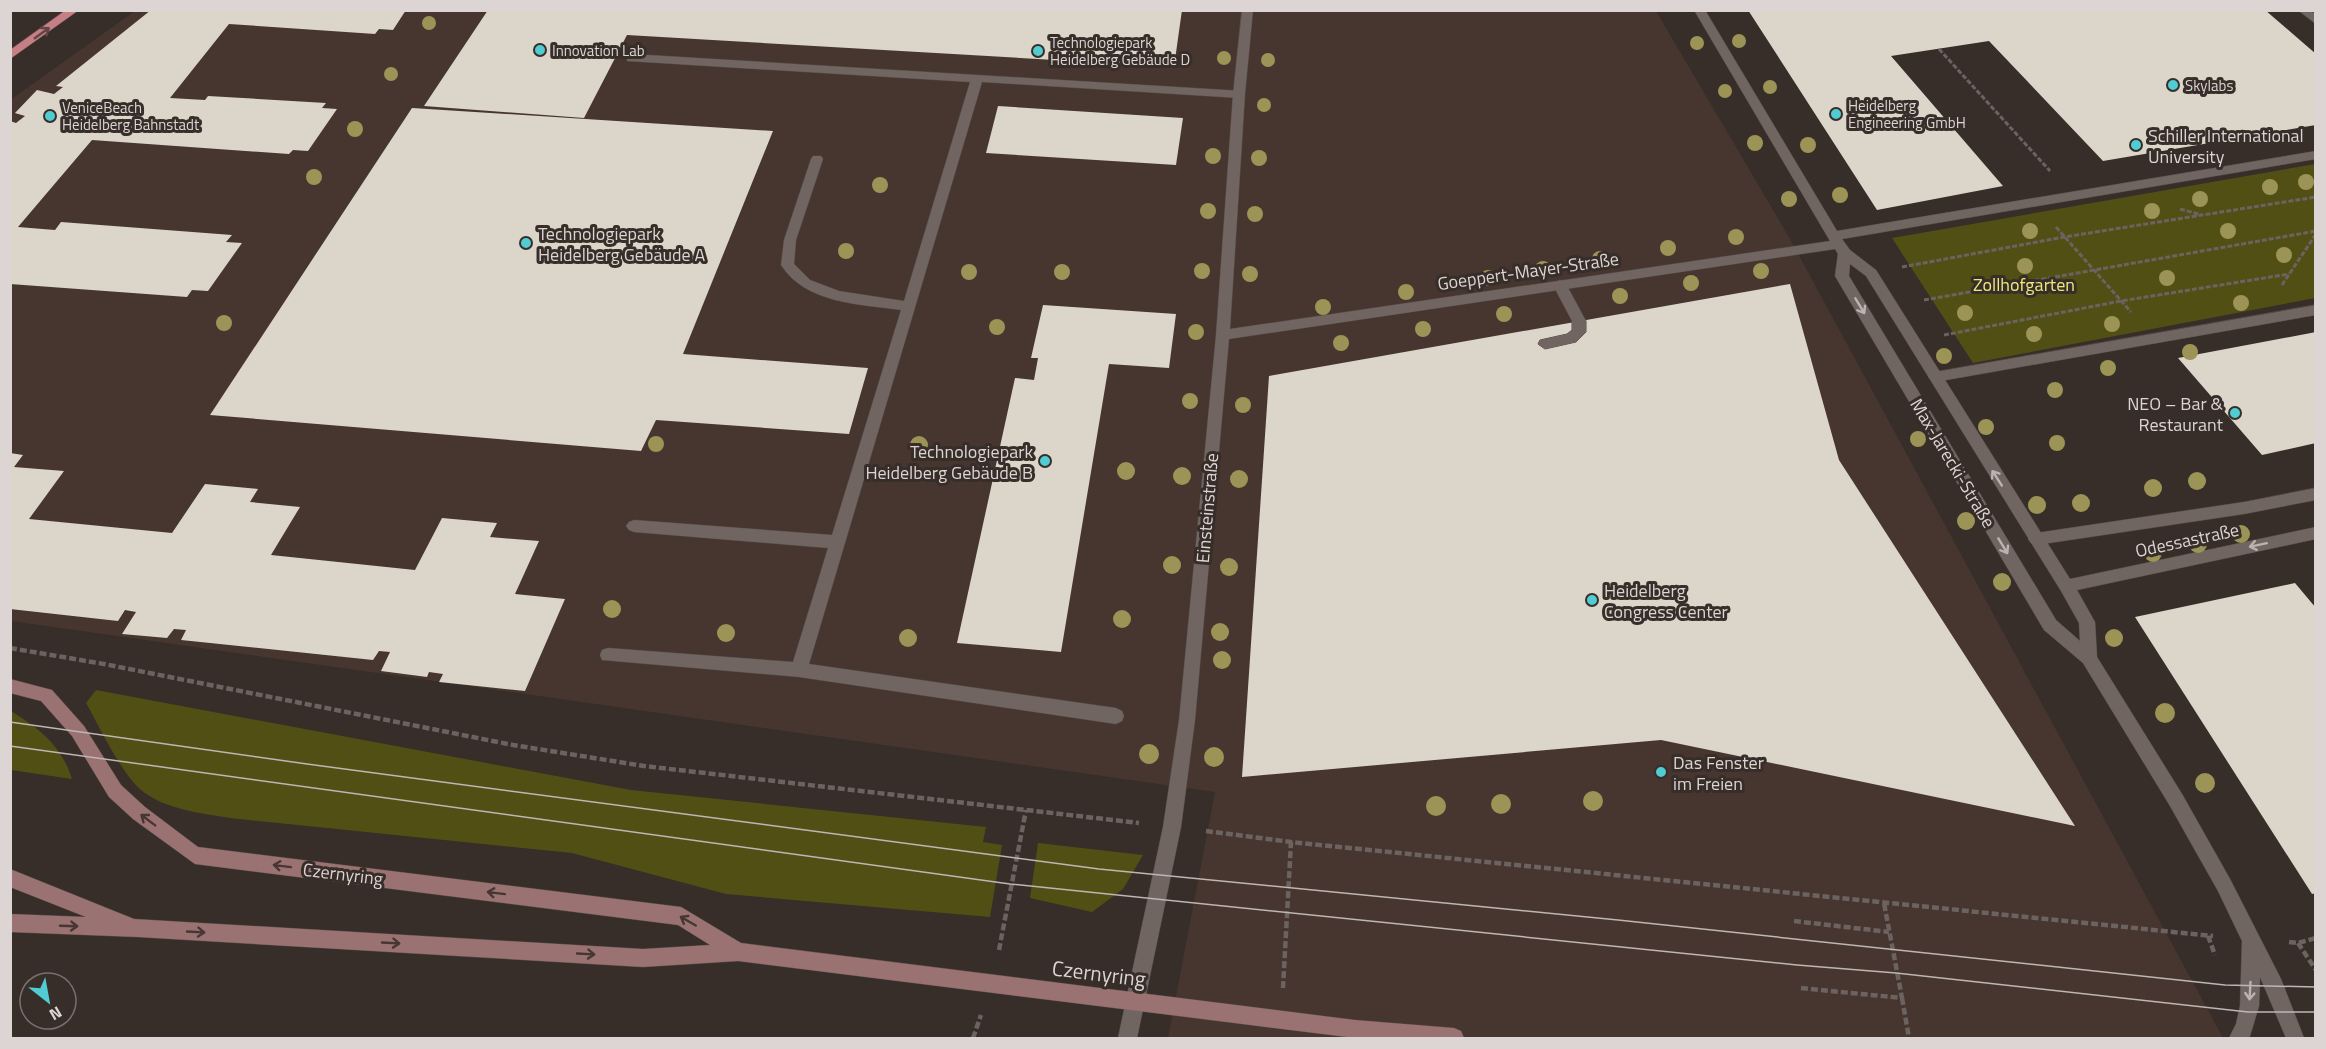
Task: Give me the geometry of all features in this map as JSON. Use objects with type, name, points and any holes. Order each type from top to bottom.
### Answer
[{"type":"main road","points":[[10,56],[74,10]]},
{"type":"main road","name":"Czernyring","points":[[10,686],[46,694],[78,731],[115,791],[139,813],[195,855],[681,916],[738,952]]},
{"type":"main road","name":"Czernyring","points":[[10,878],[138,928]]},
{"type":"main road","name":"Czernyring","points":[[10,923],[138,928],[643,958],[738,952],[993,982],[1282,1020],[1454,1038]]},
{"type":"street","name":"Einsteinstraße","points":[[1127,1038],[1172,827],[1187,720],[1223,335],[1239,94],[1248,10]]},
{"type":"street","name":"Max-Jarecki-Straße","points":[[1699,10],[1839,244],[1871,273],[2066,586],[2087,622],[2089,658]]},
{"type":"street","points":[[2303,10],[2316,21]]},
{"type":"street","points":[[631,58],[1239,94]]},
{"type":"street","points":[[799,669],[977,79]]},
{"type":"street","points":[[1839,244],[2034,204],[2316,155]]},
{"type":"street","points":[[817,159],[790,240],[787,265],[805,284],[837,296],[907,306]]},
{"type":"street","name":"Max-Jarecki-Straße","points":[[1839,244],[1842,276],[2050,625],[2089,658],[2182,809],[2224,885],[2274,986],[2295,1038]]},
{"type":"street","name":"Goeppert-Mayer-Straße","points":[[1223,335],[1839,244]]},
{"type":"street","points":[[1545,344],[1571,338],[1579,332],[1580,321],[1560,285]]},
{"type":"street","points":[[1935,377],[2316,310]]},
{"type":"street","points":[[2036,539],[2244,508],[2316,494]]},
{"type":"street","points":[[634,526],[838,542]]},
{"type":"street","name":"Odessastraße","points":[[2066,586],[2316,533]]},
{"type":"street","points":[[608,655],[799,669],[1116,716]]},
{"type":"street","name":"Max-Jarecki-Straße","points":[[2238,1038],[2243,1033],[2248,1012],[2250,941]]},
{"type":"path","points":[[1939,49],[2046,167]]},
{"type":"path","points":[[1871,273],[2064,237],[2316,197]]},
{"type":"path","points":[[2034,204],[2155,339]]},
{"type":"path","points":[[1891,306],[2316,232]]},
{"type":"path","points":[[2263,320],[2316,232]]},
{"type":"path","points":[[1914,341],[2121,301],[2289,274]]},
{"type":"path","points":[[10,648],[104,664],[556,752],[644,766],[1291,842],[2250,941]]},
{"type":"path","points":[[973,1038],[993,982],[1026,810]]},
{"type":"path","points":[[1282,1020],[1291,842]]},
{"type":"path","points":[[1884,903],[1909,1038]]},
{"type":"path","points":[[1794,921],[1889,932]]},
{"type":"path","points":[[2298,943],[2316,970]]},
{"type":"path","points":[[1801,988],[1902,998]]},
{"type":"shaded area","points":[[135,11],[1656,11],[1789,237],[2223,1038],[1168,1038],[1215,792],[11,621],[10,100]]},
{"type":"green space","name":"Zollhofgarten","points":[[2315,164],[2315,298],[1973,363],[1892,238]]},
{"type":"green space","points":[[96,690],[631,790],[986,827],[983,842],[1002,845],[990,917],[726,894],[572,853],[230,818],[186,810],[154,799],[136,786],[128,776],[86,703]]},
{"type":"green space","points":[[11,711],[40,731],[56,747],[72,779],[11,770]]},
{"type":"green space","points":[[1038,843],[1143,855],[1123,889],[1092,912],[1030,898]]},
{"type":"building","points":[[151,10],[406,10],[393,30],[379,29],[375,34],[229,24],[170,98],[205,100],[208,96],[326,103],[322,108],[337,109],[308,151],[293,150],[289,154],[92,140],[18,227],[55,230],[61,222],[232,235],[226,242],[242,243],[208,291],[192,290],[187,297],[10,284],[10,121],[16,123],[25,116],[15,113],[37,90],[54,94],[63,87],[56,86]]},
{"type":"building","points":[[488,10],[1182,10],[1174,67],[627,35],[584,118],[424,106]]},
{"type":"building","name":"Skylabs","points":[[1748,10],[2265,10],[2316,54],[2316,125],[2103,161],[1989,41],[1891,56],[2003,186],[1877,210]]},
{"type":"building","points":[[998,106],[1183,118],[1176,165],[986,153]]},
{"type":"building","name":"Technologiepark Heidelberg Gebäude A","points":[[412,108],[773,131],[683,354],[868,368],[849,434],[656,420],[641,451],[210,415]]},
{"type":"building","name":"Heidelberg Congress Center","points":[[1790,284],[1839,460],[2075,826],[1661,740],[1242,777],[1269,376]]},
{"type":"building","name":"Technologiepark Heidelberg Gebäude B","points":[[1043,305],[1176,314],[1169,368],[1109,364],[1061,652],[957,643],[1015,378],[1034,380],[1038,358],[1031,358]]},
{"type":"building","points":[[2316,332],[2316,443],[2262,455],[2178,358]]},
{"type":"building","points":[[10,453],[23,455],[14,467],[64,471],[29,519],[172,533],[205,484],[258,489],[250,502],[300,507],[271,555],[415,570],[442,518],[497,523],[490,537],[539,541],[515,594],[565,599],[525,691],[439,682],[443,674],[429,672],[427,677],[381,671],[390,652],[379,651],[373,660],[181,640],[186,630],[174,629],[167,638],[122,634],[136,612],[125,610],[118,621],[10,609]]},
{"type":"building","points":[[2295,583],[2316,608],[2316,893],[2312,894],[2135,617]]},
{"type":"tram line","points":[[10,722],[307,764],[1099,869],[1618,920],[2225,985],[2316,987]]},
{"type":"tram line","points":[[10,746],[1010,884],[1797,965],[1896,973],[2248,1012],[2316,1012]]},
{"type":"place","name":"Innovation Lab","points":[[540,50]]},
{"type":"place","name":"Technologiepark Heidelberg Gebäude D","points":[[1038,51]]},
{"type":"place","name":"Skylabs","points":[[2173,85]]},
{"type":"place","name":"Heidelberg Engineering GmbH","points":[[1836,114]]},
{"type":"place","name":"VeniceBeach Heidelberg Bahnstadt","points":[[50,116]]},
{"type":"place","name":"Schiller International University","points":[[2136,145]]},
{"type":"place","name":"Technologiepark Heidelberg Gebäude A","points":[[526,243]]},
{"type":"place","name":"NEO – Bar & Restaurant","points":[[2235,413]]},
{"type":"place","name":"Technologiepark Heidelberg Gebäude B","points":[[1045,461]]},
{"type":"place","name":"Heidelberg Congress Center","points":[[1592,600]]},
{"type":"place","name":"Das Fenster im Freien","points":[[1661,772]]}]
